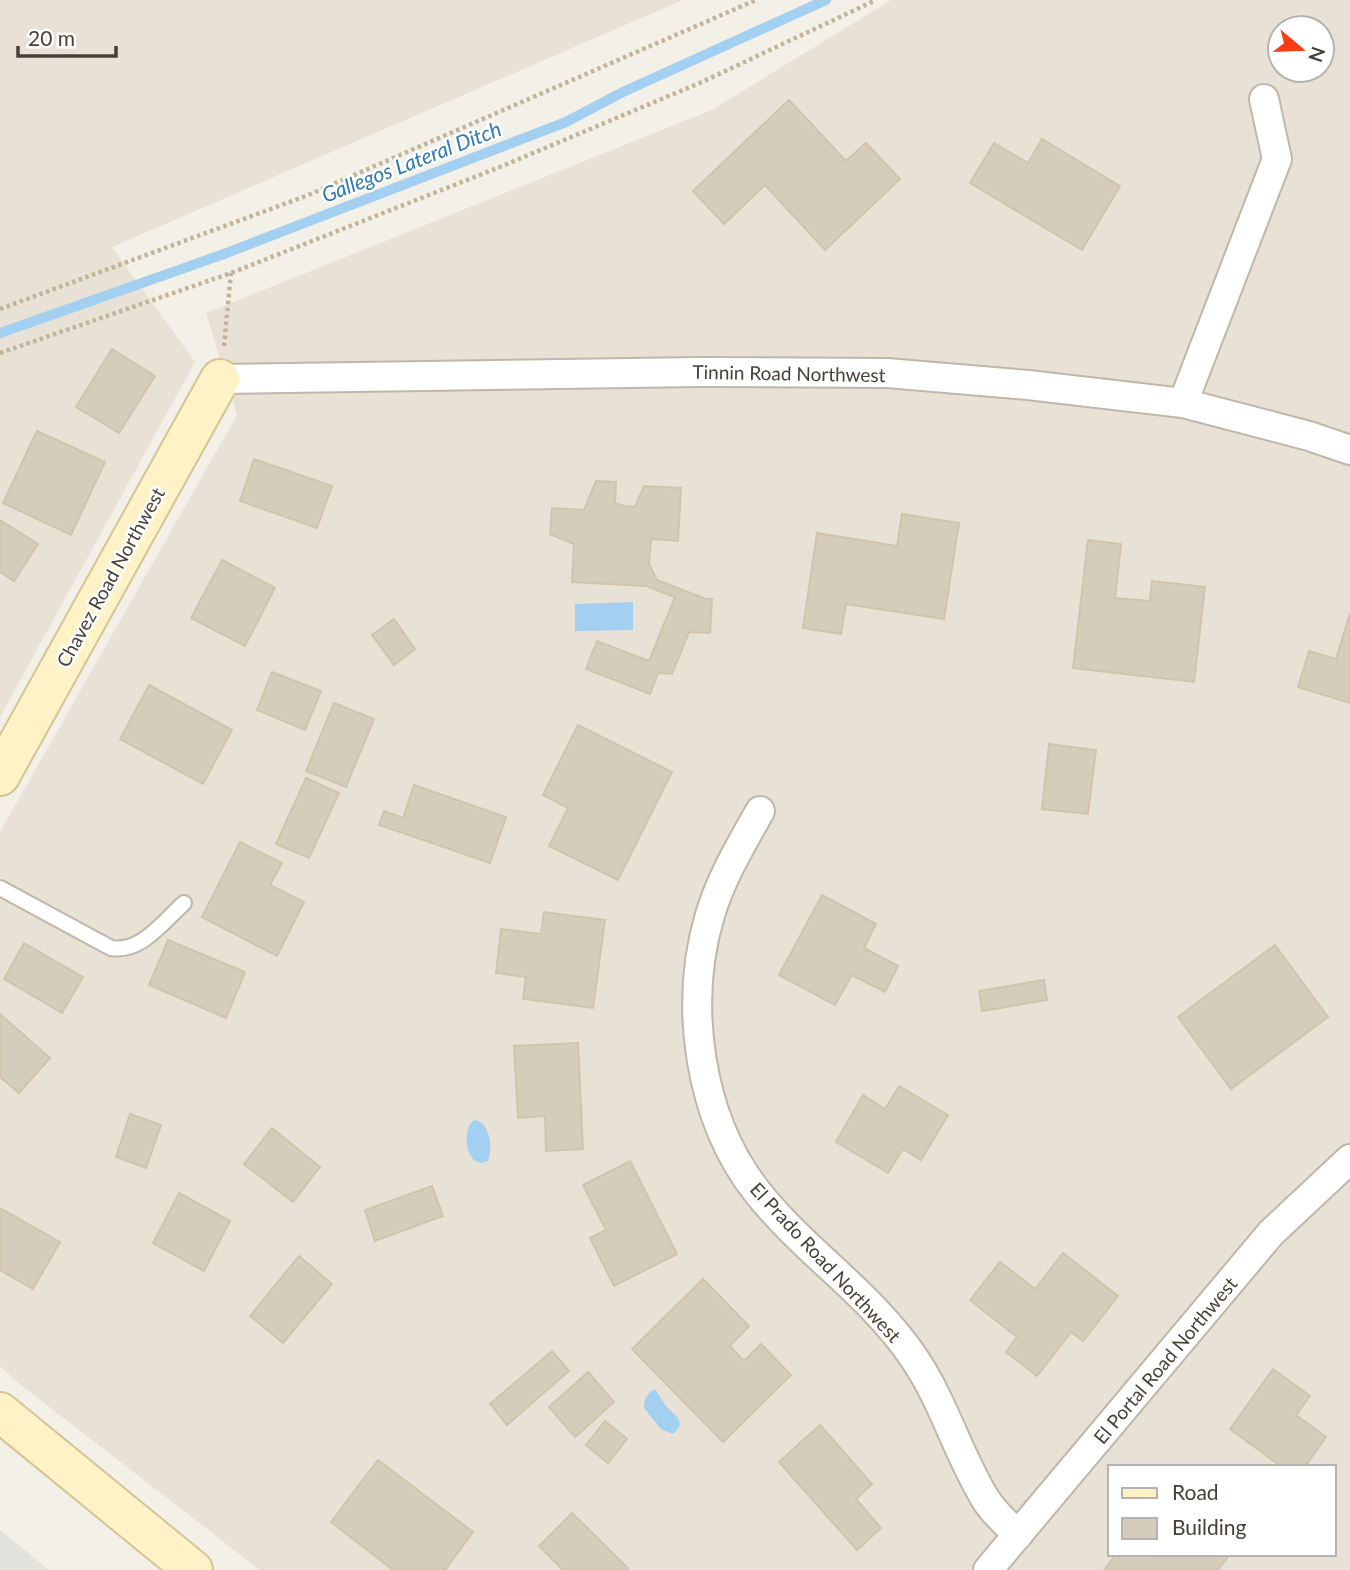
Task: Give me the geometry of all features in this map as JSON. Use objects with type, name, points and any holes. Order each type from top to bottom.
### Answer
[{"type":"street","points":[[1183,404],[1277,159],[1265,99]]},
{"type":"street","name":"Tinnin Road Northwest","points":[[220,379],[699,372],[887,373],[1028,385],[1183,404],[1309,436],[1350,450]]},
{"type":"street","name":"Chavez Road Northwest","points":[[0,776],[220,379]]},
{"type":"street","name":"El Prado Road Northwest","points":[[760,811],[726,872],[709,917],[700,965],[700,1046],[711,1098],[734,1157],[758,1193],[873,1308],[915,1359],[986,1501],[1018,1535]]},
{"type":"street","name":"El Portal Road Northwest","points":[[988,1570],[1271,1233],[1350,1159]]},
{"type":"street","points":[[0,1412],[193,1570]]},
{"type":"lane","points":[[0,888],[111,948],[123,950],[135,947],[184,903]]},
{"type":"path","points":[[0,309],[306,196],[755,0]]},
{"type":"path","points":[[0,353],[231,274],[500,167],[702,82],[876,0]]},
{"type":"path","points":[[220,379],[231,274]]},
{"type":"shaded area","points":[[0,0],[683,0],[112,247],[195,362],[0,717]]},
{"type":"shaded area","points":[[891,0],[1350,0],[1350,1570],[260,1570],[0,1366],[0,832],[237,415],[206,313],[712,110]]},
{"type":"shaded area","points":[[0,1530],[49,1570],[0,1570]]},
{"type":"water","points":[[633,602],[633,630],[575,631],[575,604]]},
{"type":"water","points":[[474,1120],[484,1125],[489,1136],[488,1161],[480,1163],[474,1160],[467,1148],[467,1131]]},
{"type":"water","points":[[656,1390],[680,1423],[673,1434],[661,1429],[644,1408],[645,1399],[651,1391]]},
{"type":"building","points":[[789,100],[846,161],[866,143],[900,179],[825,250],[765,185],[724,224],[693,191]]},
{"type":"building","points":[[1042,139],[1120,186],[1082,250],[970,183],[994,143],[1028,163]]},
{"type":"building","points":[[112,349],[155,376],[119,433],[76,407]]},
{"type":"building","points":[[37,431],[105,462],[71,535],[3,503]]},
{"type":"building","points":[[254,459],[332,486],[317,528],[240,501]]},
{"type":"building","points":[[596,481],[616,482],[615,503],[635,507],[644,486],[681,488],[678,541],[651,539],[649,564],[657,580],[712,599],[710,633],[689,632],[672,674],[658,673],[650,694],[586,669],[597,641],[649,661],[675,597],[646,586],[572,582],[574,544],[550,534],[552,508],[584,510]]},
{"type":"building","points":[[902,514],[959,523],[944,619],[846,604],[841,634],[803,628],[817,533],[897,546]]},
{"type":"building","points":[[0,520],[38,544],[14,581],[0,572]]},
{"type":"building","points":[[1088,540],[1121,544],[1115,598],[1150,601],[1152,581],[1205,587],[1194,682],[1073,668]]},
{"type":"building","points":[[222,560],[275,588],[245,646],[191,618]]},
{"type":"building","points":[[1350,613],[1350,703],[1298,687],[1309,651],[1336,659]]},
{"type":"building","points":[[394,619],[415,649],[394,665],[372,635]]},
{"type":"building","points":[[272,672],[321,691],[305,730],[257,710]]},
{"type":"building","points":[[149,685],[232,730],[203,784],[120,739]]},
{"type":"building","points":[[334,703],[374,719],[346,787],[306,771]]},
{"type":"building","points":[[578,725],[672,772],[618,880],[549,846],[568,808],[543,795]]},
{"type":"building","points":[[1049,744],[1096,750],[1088,814],[1042,809]]},
{"type":"building","points":[[306,778],[339,793],[309,858],[276,844]]},
{"type":"building","points":[[414,785],[506,817],[490,863],[379,825],[384,811],[403,818]]},
{"type":"building","points":[[240,842],[282,863],[270,885],[304,902],[277,956],[202,917]]},
{"type":"building","points":[[822,895],[876,924],[864,948],[898,966],[885,992],[852,975],[835,1005],[779,975]]},
{"type":"building","points":[[544,912],[605,920],[593,1008],[523,999],[526,977],[496,973],[501,929],[541,934]]},
{"type":"building","points":[[168,940],[245,972],[226,1018],[149,985]]},
{"type":"building","points":[[24,943],[83,977],[62,1013],[4,979]]},
{"type":"building","points":[[1275,945],[1328,1017],[1231,1089],[1178,1017]]},
{"type":"building","points":[[1044,980],[1047,1000],[982,1011],[979,991]]},
{"type":"building","points":[[0,1014],[50,1058],[19,1093],[0,1077]]},
{"type":"building","points":[[578,1043],[583,1149],[546,1151],[545,1116],[518,1118],[514,1046]]},
{"type":"building","points":[[899,1086],[948,1115],[921,1160],[903,1149],[888,1173],[836,1142],[863,1095],[885,1109]]},
{"type":"building","points":[[130,1114],[161,1125],[146,1168],[116,1157]]},
{"type":"building","points":[[272,1128],[320,1167],[293,1202],[244,1164]]},
{"type":"building","points":[[630,1161],[677,1254],[614,1286],[590,1238],[606,1230],[583,1185]]},
{"type":"building","points":[[432,1186],[443,1216],[375,1241],[365,1210]]},
{"type":"building","points":[[179,1193],[230,1221],[204,1271],[153,1243]]},
{"type":"building","points":[[0,1208],[60,1242],[33,1289],[0,1270]]},
{"type":"building","points":[[1063,1253],[1118,1296],[1083,1341],[1071,1332],[1037,1376],[1006,1352],[1017,1337],[970,1300],[1000,1262],[1035,1289]]},
{"type":"building","points":[[299,1256],[332,1284],[283,1343],[250,1316]]},
{"type":"building","points":[[703,1279],[749,1326],[730,1346],[744,1361],[761,1344],[791,1375],[723,1442],[632,1349]]},
{"type":"building","points":[[552,1351],[569,1371],[507,1425],[490,1404]]},
{"type":"building","points":[[1273,1369],[1310,1396],[1296,1415],[1326,1437],[1306,1465],[1279,1465],[1230,1429]]},
{"type":"building","points":[[588,1372],[614,1402],[575,1437],[549,1407]]},
{"type":"building","points":[[605,1421],[627,1439],[608,1463],[586,1445]]},
{"type":"building","points":[[820,1425],[872,1484],[856,1499],[881,1528],[857,1550],[779,1462]]},
{"type":"building","points":[[378,1460],[473,1532],[445,1570],[393,1570],[331,1522]]},
{"type":"building","points":[[572,1513],[628,1568],[626,1570],[563,1570],[539,1546]]},
{"type":"building","points":[[1114,1556],[1228,1556],[1218,1570],[1104,1570]]},
{"type":"waterway","name":"Gallegos Lateral Ditch","points":[[0,333],[224,254],[566,122],[623,92],[826,0]]}]
